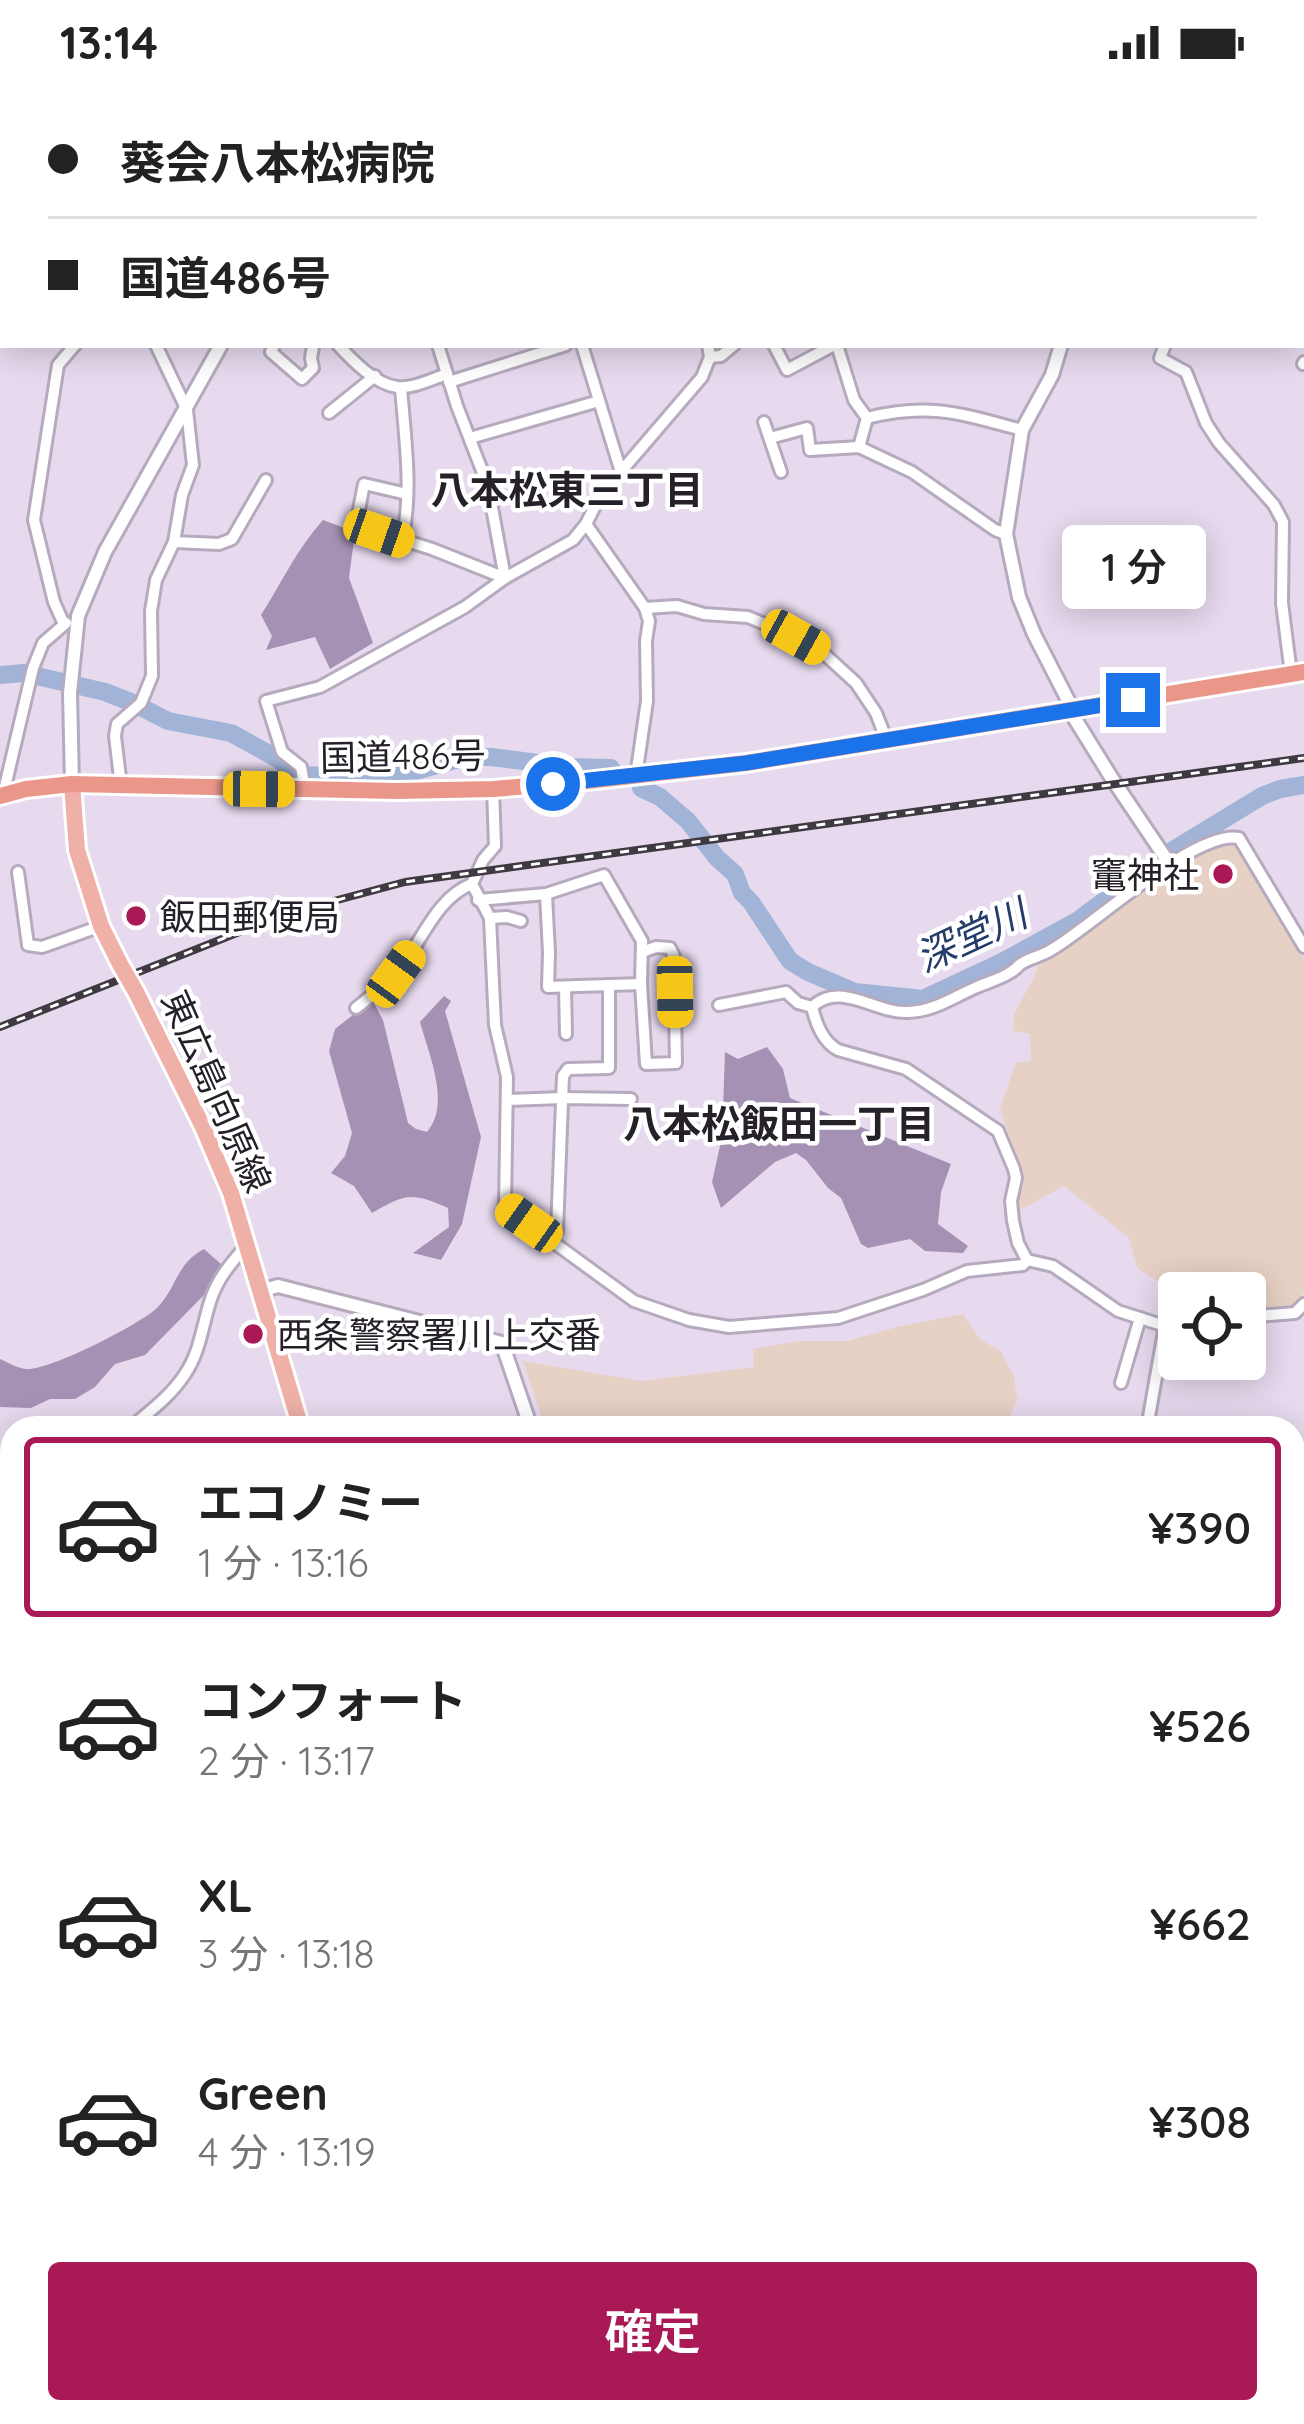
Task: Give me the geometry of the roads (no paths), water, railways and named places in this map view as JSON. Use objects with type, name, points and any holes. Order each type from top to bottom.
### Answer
[{"type":"highway","name":"国道486号","points":[[1,795],[72,784],[304,782],[493,789],[636,776],[887,741],[1298,673]]},
{"type":"main road","name":"東広島向原線","points":[[72,784],[76,850],[101,926],[203,1126],[231,1193],[297,1416]]},
{"type":"street","points":[[70,624],[54,602],[34,520],[58,365],[72,348]]},
{"type":"street","points":[[121,786],[117,724],[141,703],[152,676],[151,611],[156,580],[174,542],[193,465],[187,410],[157,348]]},
{"type":"street","points":[[72,784],[70,624],[219,348]]},
{"type":"street","points":[[273,348],[271,352],[302,379],[313,368],[312,348]]},
{"type":"street","points":[[341,348],[359,366],[401,388],[555,348]]},
{"type":"street","points":[[439,348],[488,486],[505,578]]},
{"type":"street","points":[[583,348],[621,472]]},
{"type":"street","points":[[776,348],[787,370],[829,348]]},
{"type":"street","points":[[836,348],[854,400],[867,418]]},
{"type":"street","points":[[1060,348],[1052,375],[1022,430],[1006,534],[1008,556],[1034,634],[1076,719],[1166,859]]},
{"type":"street","points":[[1164,348],[1160,358],[1186,372],[1206,423],[1282,522],[1282,603],[1298,673]]},
{"type":"street","points":[[304,782],[302,767],[282,752],[266,701],[320,687],[465,608],[505,578],[573,540],[601,496],[702,377],[709,351]]},
{"type":"street","points":[[329,413],[375,376]]},
{"type":"street","points":[[401,388],[409,480],[402,541]]},
{"type":"street","points":[[470,438],[599,401]]},
{"type":"street","points":[[867,418],[901,410],[948,410],[1022,430]]},
{"type":"street","points":[[859,447],[867,418]]},
{"type":"street","points":[[764,422],[781,472]]},
{"type":"street","points":[[770,438],[806,428],[810,450],[859,447],[912,472],[1006,534]]},
{"type":"street","points":[[174,542],[219,544],[232,539],[266,479]]},
{"type":"street","points":[[407,494],[364,484],[356,525],[505,578]]},
{"type":"street","points":[[586,524],[649,620],[647,700],[636,776]]},
{"type":"street","points":[[645,608],[677,606],[704,614],[748,616],[820,650],[856,683],[887,741]]},
{"type":"street","points":[[1,795],[33,668],[43,644],[70,624]]},
{"type":"street","points":[[356,1008],[396,974],[445,902],[472,884],[495,846],[493,789]]},
{"type":"street","points":[[812,1007],[835,996],[852,997],[883,1010],[935,1008],[1052,950],[1166,859],[1234,835],[1304,947]]},
{"type":"street","points":[[18,872],[28,945],[42,947],[101,926]]},
{"type":"street","points":[[478,900],[546,894],[604,875],[642,941],[641,984],[646,1064],[676,1064],[674,956],[670,948],[642,952]]},
{"type":"street","points":[[472,884],[490,918],[494,1008],[507,1078],[506,1207],[634,1300],[688,1320],[729,1328],[838,1318],[967,1271],[1022,1265],[1028,1260]]},
{"type":"street","points":[[546,894],[548,987],[641,984]]},
{"type":"street","points":[[490,918],[521,921]]},
{"type":"street","points":[[552,1240],[557,1231],[563,1076],[568,1069],[608,1068],[609,985]]},
{"type":"street","points":[[565,987],[566,1034]]},
{"type":"street","points":[[719,1005],[786,992],[812,1007]]},
{"type":"street","points":[[812,1007],[829,1045],[906,1069],[998,1131],[1014,1169],[1013,1221],[1028,1260],[1053,1266],[1118,1311],[1158,1324]]},
{"type":"street","points":[[507,1100],[631,1099]]},
{"type":"street","points":[[144,1416],[186,1373],[224,1270],[246,1246]]},
{"type":"street","points":[[260,1291],[278,1286],[502,1343],[527,1416]]},
{"type":"street","points":[[1266,1315],[1295,1312],[1304,1304]]},
{"type":"street","points":[[1121,1383],[1140,1318]]},
{"type":"street","points":[[1149,1416],[1158,1366]]},
{"type":"waterway","name":"深堂川","points":[[0,675],[24,673],[105,692],[168,721],[231,733],[297,775],[390,778],[466,757],[611,768]]},
{"type":"waterway","name":"深堂川","points":[[641,788],[688,821],[735,874],[742,893],[790,961],[855,992],[923,999],[1077,921],[1170,852],[1262,796],[1304,785]]},
{"type":"railway","points":[[0,1027],[285,914],[405,882],[1304,758]]},
{"type":"place","name":"竃神社","points":[[1223,874]]},
{"type":"place","name":"飯田郵便局","points":[[136,916]]},
{"type":"place","name":"西条警察署川上交番","points":[[253,1334]]},
{"type":"district","name":"八本松東三丁目","points":[[567,489]]},
{"type":"district","name":"八本松飯田一丁目","points":[[779,1123]]}]
